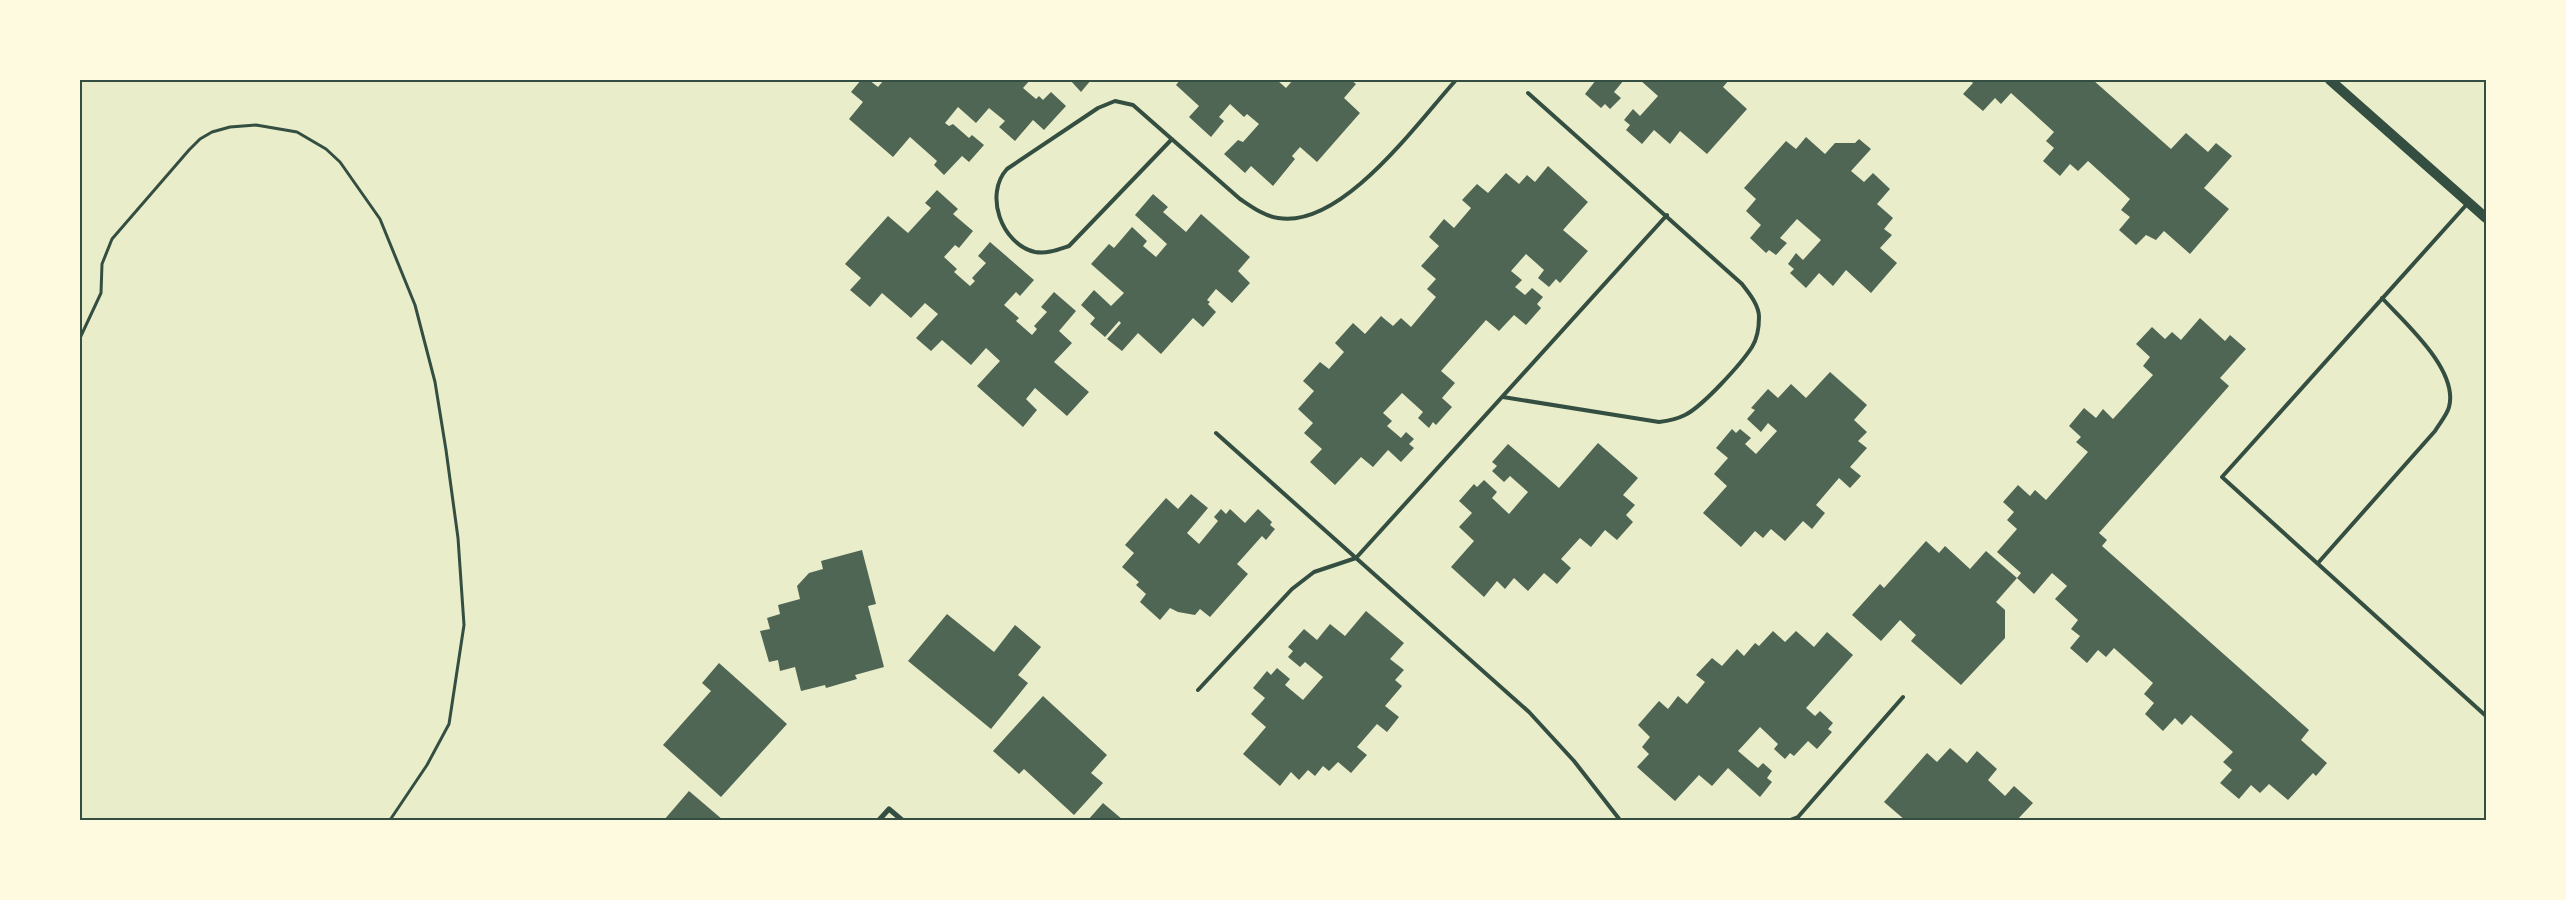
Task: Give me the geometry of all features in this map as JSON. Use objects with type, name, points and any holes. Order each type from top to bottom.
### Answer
[{"type":"main road","points":[[2330,80],[2486,218]]},
{"type":"street","points":[[879,820],[890,809],[902,820]]},
{"type":"lane","points":[[1172,139],[1069,246],[1049,253],[1033,252],[1008,232],[1000,218],[996,203],[996,188],[1001,176],[1022,157],[1098,108],[1115,101],[1133,105],[1172,139],[1240,199],[1258,210],[1278,218],[1309,215],[1339,201],[1365,182],[1456,80]]},
{"type":"lane","points":[[1502,397],[1652,421],[1672,420],[1701,404],[1741,360],[1752,346],[1760,316],[1754,300],[1742,284],[1667,215],[1528,93]]},
{"type":"lane","points":[[2469,202],[2222,477],[2486,716]]},
{"type":"lane","points":[[1198,690],[1292,589],[1314,572],[1356,558],[1667,215]]},
{"type":"lane","points":[[2318,563],[2435,431],[2449,407],[2448,382],[2432,352],[2382,298]]},
{"type":"lane","points":[[1216,433],[1529,712],[1574,761],[1620,820]]},
{"type":"lane","points":[[1790,820],[1800,818],[1903,698]]},
{"type":"path","points":[[80,338],[101,293],[102,264],[112,239],[189,150],[212,132],[230,127],[256,125],[280,128],[304,136],[326,149],[340,162],[380,219],[415,305],[435,382],[458,538],[464,625],[449,724],[427,765],[390,820]]},
{"type":"building","points":[[861,80],[869,80],[878,87],[884,80],[1030,80],[1023,88],[1036,99],[1039,96],[1043,100],[1051,92],[1066,106],[1044,130],[1033,120],[1015,141],[999,127],[1005,121],[989,108],[976,123],[958,107],[945,123],[949,126],[953,124],[969,138],[972,135],[984,145],[969,162],[962,156],[944,175],[934,165],[937,161],[910,137],[893,157],[849,119],[863,102],[851,92]]},
{"type":"building","points":[[1070,80],[1091,80],[1081,92]]},
{"type":"building","points":[[1180,80],[1277,80],[1286,88],[1293,80],[1351,80],[1356,84],[1344,98],[1360,113],[1317,162],[1300,147],[1292,156],[1295,159],[1273,186],[1251,166],[1245,173],[1224,154],[1238,140],[1243,142],[1259,124],[1247,114],[1244,117],[1230,104],[1219,117],[1224,121],[1211,137],[1189,117],[1199,106],[1176,85]]},
{"type":"building","points":[[1596,80],[1624,80],[1614,92],[1621,98],[1610,109],[1605,104],[1601,108],[1585,94]]},
{"type":"building","points":[[1640,80],[1729,80],[1723,87],[1747,109],[1707,154],[1680,131],[1670,144],[1654,130],[1642,144],[1626,130],[1630,125],[1624,120],[1633,109],[1640,116],[1658,96]]},
{"type":"building","points":[[1970,80],[2093,80],[2171,149],[2186,133],[2208,152],[2216,143],[2232,156],[2204,188],[2229,209],[2190,254],[2164,231],[2156,240],[2146,235],[2136,245],[2119,230],[2130,217],[2121,210],[2130,199],[2088,161],[2078,171],[2070,164],[2060,176],[2043,161],[2054,148],[2046,141],[2054,132],[2011,93],[2001,104],[1995,98],[1983,111],[1963,94],[1973,83]]},
{"type":"building","points":[[1806,137],[1825,154],[1835,143],[1855,143],[1859,139],[1871,149],[1851,171],[1864,182],[1873,173],[1890,189],[1877,204],[1893,218],[1884,229],[1892,235],[1880,248],[1897,263],[1871,293],[1846,270],[1833,286],[1819,273],[1806,288],[1790,273],[1794,269],[1788,264],[1796,253],[1803,260],[1821,240],[1797,219],[1780,238],[1787,243],[1776,255],[1769,250],[1766,253],[1750,238],[1761,225],[1746,211],[1756,199],[1744,188],[1786,141],[1796,149]]},
{"type":"building","points":[[1548,166],[1588,202],[1563,230],[1588,251],[1560,283],[1556,279],[1549,287],[1538,278],[1544,270],[1526,254],[1511,271],[1522,280],[1515,287],[1525,295],[1532,288],[1543,297],[1537,304],[1541,308],[1526,325],[1514,315],[1499,331],[1486,320],[1441,371],[1455,383],[1442,398],[1452,407],[1436,425],[1433,422],[1429,428],[1418,418],[1423,412],[1402,393],[1383,413],[1392,421],[1387,426],[1401,438],[1406,432],[1414,439],[1409,444],[1414,448],[1401,462],[1388,450],[1373,467],[1361,457],[1335,485],[1310,462],[1322,449],[1304,433],[1313,423],[1298,409],[1314,391],[1303,381],[1320,362],[1329,369],[1344,352],[1335,343],[1353,323],[1365,334],[1381,316],[1393,326],[1401,318],[1411,327],[1436,297],[1427,289],[1436,279],[1421,266],[1439,246],[1429,237],[1444,219],[1454,228],[1471,208],[1462,200],[1477,184],[1488,193],[1506,173],[1519,184],[1527,175],[1535,182]]},
{"type":"building","points":[[937,190],[958,209],[953,214],[973,231],[959,248],[955,245],[944,257],[957,269],[954,272],[970,286],[975,281],[972,278],[986,263],[978,256],[990,242],[1034,280],[1020,296],[1016,292],[1004,305],[1019,318],[1016,321],[1032,335],[1037,329],[1034,326],[1047,312],[1041,307],[1054,292],[1076,311],[1059,331],[1072,343],[1054,362],[1089,392],[1067,416],[1035,388],[1026,399],[1037,410],[1023,427],[977,386],[1000,361],[986,348],[971,365],[942,340],[931,351],[916,338],[938,314],[925,303],[911,318],[882,293],[870,307],[850,290],[861,278],[845,264],[888,216],[908,233],[931,208],[925,203]]},
{"type":"building","points":[[1153,194],[1168,207],[1163,212],[1186,232],[1201,214],[1250,257],[1238,271],[1250,283],[1232,303],[1216,289],[1207,300],[1210,302],[1208,304],[1216,312],[1203,327],[1193,318],[1161,354],[1138,333],[1122,351],[1107,339],[1121,323],[1119,321],[1105,337],[1090,324],[1095,318],[1081,305],[1094,290],[1111,306],[1124,293],[1091,264],[1109,244],[1114,248],[1132,227],[1147,241],[1143,246],[1156,257],[1167,244],[1135,215]]},
{"type":"building","points":[[2200,318],[2225,341],[2230,335],[2246,349],[2220,378],[2229,386],[2099,533],[2107,540],[2102,546],[2309,730],[2301,740],[2327,763],[2316,776],[2313,773],[2288,800],[2269,784],[2260,793],[2251,785],[2239,799],[2220,783],[2232,770],[2223,762],[2233,752],[2191,715],[2182,725],[2175,718],[2163,731],[2145,714],[2154,703],[2144,694],[2153,683],[2114,648],[2106,657],[2098,650],[2087,663],[2070,648],[2080,636],[2071,629],[2078,620],[2055,599],[2067,586],[2052,573],[2034,594],[2017,578],[2021,573],[1997,552],[2017,529],[2007,520],[2014,512],[2003,502],[2018,485],[2030,496],[2035,490],[2046,500],[2088,452],[2076,442],[2081,437],[2069,426],[2084,408],[2096,418],[2103,409],[2113,419],[2153,375],[2143,366],[2150,357],[2136,344],[2152,327],[2165,339],[2172,332],[2181,340]]},
{"type":"building","points":[[1830,372],[1867,405],[1854,420],[1867,432],[1858,441],[1867,448],[1850,467],[1861,476],[1850,488],[1839,478],[1816,505],[1825,513],[1812,529],[1803,521],[1785,541],[1771,529],[1763,538],[1755,531],[1741,547],[1703,513],[1727,486],[1714,474],[1728,458],[1716,448],[1732,429],[1736,433],[1740,429],[1751,438],[1745,444],[1756,454],[1777,431],[1768,423],[1761,432],[1747,419],[1755,410],[1751,408],[1768,389],[1778,398],[1791,384],[1806,398]]},
{"type":"building","points":[[1598,443],[1638,478],[1623,495],[1635,505],[1626,515],[1633,522],[1617,540],[1605,530],[1591,547],[1580,538],[1561,559],[1571,568],[1557,584],[1544,573],[1528,591],[1514,578],[1505,589],[1497,581],[1484,597],[1451,567],[1474,541],[1459,527],[1472,513],[1459,501],[1474,484],[1477,487],[1484,480],[1497,492],[1492,498],[1509,514],[1528,492],[1510,476],[1504,482],[1492,471],[1497,466],[1492,462],[1508,444],[1559,488]]},
{"type":"building","points":[[1191,494],[1208,508],[1187,533],[1199,544],[1218,521],[1214,517],[1221,509],[1226,514],[1230,509],[1245,523],[1258,509],[1272,522],[1270,525],[1275,529],[1266,540],[1262,536],[1237,564],[1248,574],[1210,617],[1200,609],[1195,615],[1178,612],[1170,608],[1160,620],[1140,602],[1146,594],[1136,585],[1139,582],[1122,567],[1134,553],[1125,545],[1166,498],[1178,509]]},
{"type":"building","points":[[1926,541],[1939,553],[1945,546],[1970,569],[1986,551],[2017,578],[1996,602],[2005,610],[2005,638],[1961,685],[1911,641],[1916,635],[1900,620],[1881,641],[1852,615],[1880,584],[1884,588]]},
{"type":"building","points":[[862,550],[876,604],[868,606],[884,667],[855,675],[857,679],[826,688],[825,685],[801,691],[795,667],[780,671],[778,660],[769,662],[760,631],[770,629],[767,618],[780,614],[778,605],[800,599],[797,586],[809,573],[823,569],[821,561]]},
{"type":"building","points":[[1366,611],[1404,643],[1390,659],[1404,670],[1395,680],[1402,686],[1385,706],[1399,717],[1387,732],[1377,724],[1357,747],[1367,755],[1351,773],[1338,762],[1329,771],[1323,766],[1315,776],[1308,770],[1299,780],[1291,772],[1280,786],[1243,754],[1266,727],[1251,714],[1265,698],[1253,688],[1267,671],[1271,675],[1277,668],[1290,679],[1285,685],[1303,700],[1323,677],[1305,662],[1300,667],[1288,657],[1293,651],[1288,647],[1304,629],[1317,640],[1330,624],[1345,636]]},
{"type":"building","points":[[947,614],[994,652],[1015,625],[1041,647],[1018,675],[1028,683],[991,729],[908,661]]},
{"type":"building","points":[[1773,631],[1785,642],[1796,631],[1814,647],[1827,632],[1853,655],[1806,708],[1815,716],[1820,711],[1833,723],[1828,729],[1832,732],[1817,749],[1808,741],[1794,756],[1790,753],[1785,759],[1774,749],[1778,744],[1760,727],[1738,751],[1758,768],[1763,763],[1772,771],[1767,778],[1772,782],[1760,797],[1728,768],[1712,786],[1699,775],[1675,801],[1637,767],[1649,754],[1642,747],[1650,737],[1638,725],[1659,701],[1668,709],[1678,696],[1687,704],[1705,682],[1696,675],[1712,658],[1722,666],[1737,649],[1744,656],[1755,643],[1759,646]]},
{"type":"building","points":[[719,663],[787,724],[721,797],[663,745],[711,691],[702,683]]},
{"type":"building","points":[[1043,696],[1107,755],[1091,773],[1103,783],[1074,815],[1024,769],[1019,774],[993,751]]},
{"type":"building","points":[[1950,748],[1967,763],[1977,751],[1997,769],[1988,780],[2005,796],[2014,786],[2033,803],[2017,820],[1905,820],[1884,802],[1927,753],[1937,762]]},
{"type":"building","points":[[689,791],[723,820],[664,820]]},
{"type":"building","points":[[1103,803],[1123,820],[1088,820]]}]
